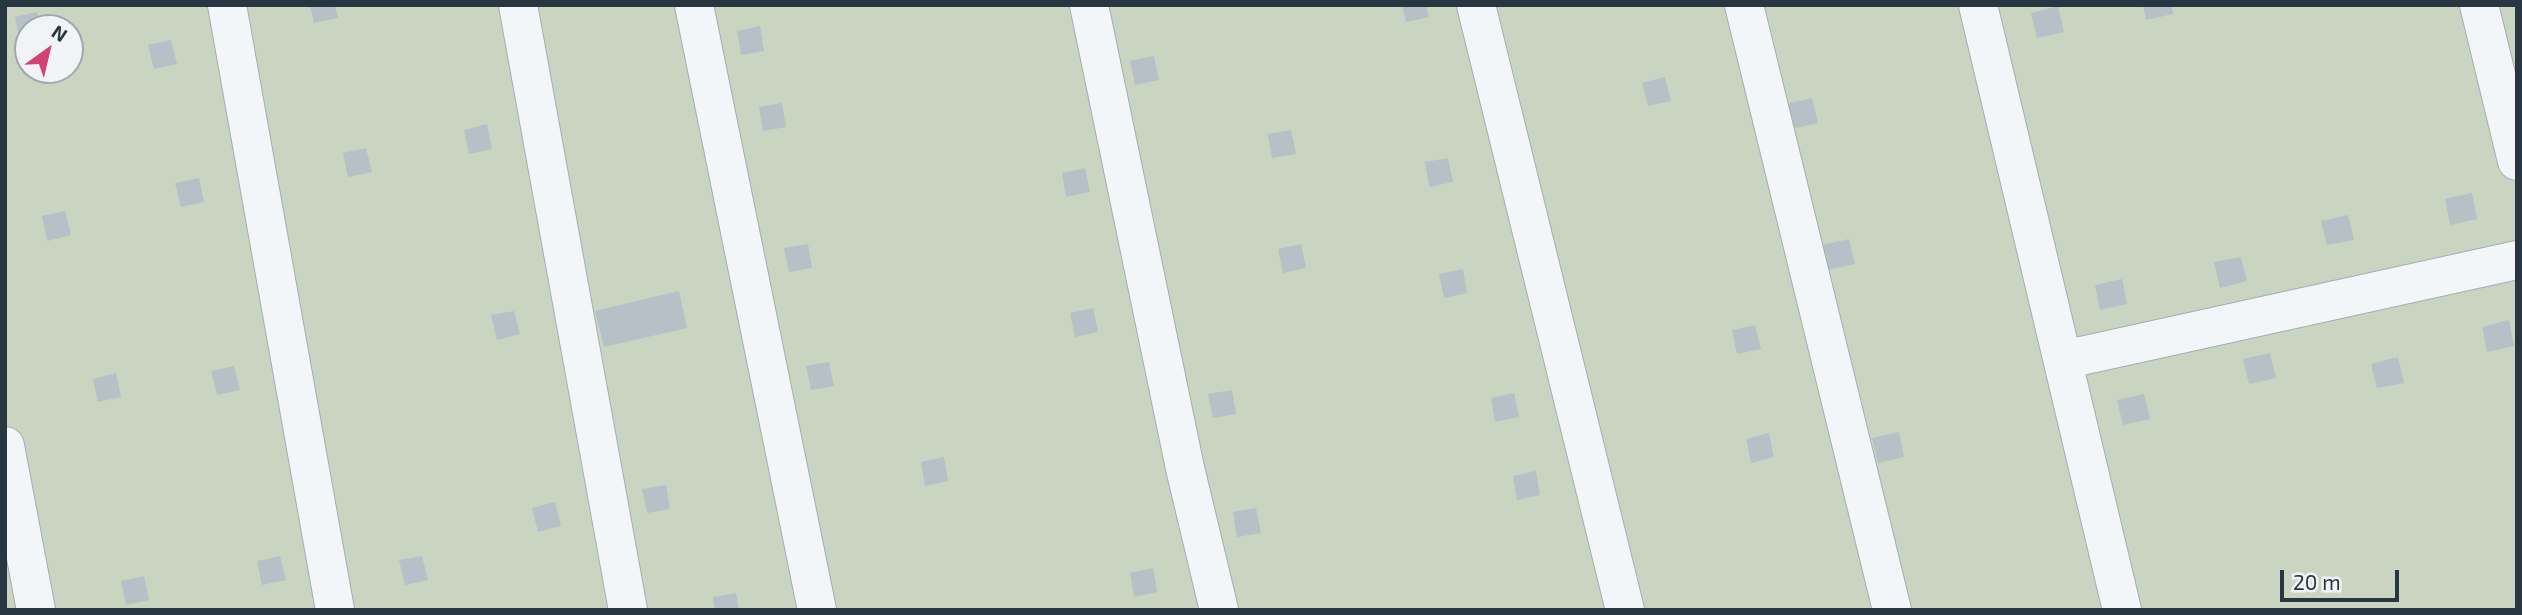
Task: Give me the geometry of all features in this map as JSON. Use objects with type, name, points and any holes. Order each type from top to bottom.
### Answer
[{"type":"lane","points":[[227,5],[335,610]]},
{"type":"lane","points":[[518,5],[628,610]]},
{"type":"lane","points":[[694,5],[817,610]]},
{"type":"lane","points":[[1089,5],[1185,468],[1219,610]]},
{"type":"lane","points":[[1476,5],[1625,610]]},
{"type":"lane","points":[[1744,5],[1892,610]]},
{"type":"lane","points":[[1979,5],[2122,610]]},
{"type":"lane","points":[[2479,5],[2517,161]]},
{"type":"lane","points":[[2063,360],[2517,260]]},
{"type":"lane","points":[[5,446],[36,610]]},
{"type":"green space","points":[[5,5],[2517,5],[2517,610],[5,610]]},
{"type":"building","points":[[310,5],[335,5],[338,18],[314,23]]},
{"type":"building","points":[[1402,5],[1426,5],[1429,17],[1406,22]]},
{"type":"building","points":[[2143,5],[2171,5],[2173,14],[2146,20]]},
{"type":"building","points":[[2058,6],[2064,32],[2037,38],[2031,13]]},
{"type":"building","points":[[760,26],[764,51],[741,55],[737,31]]},
{"type":"building","points":[[171,40],[177,64],[154,69],[148,45]]},
{"type":"building","points":[[1154,56],[1159,80],[1135,85],[1130,61]]},
{"type":"building","points":[[1665,77],[1671,101],[1648,106],[1642,83]]},
{"type":"building","points":[[1812,98],[1818,123],[1791,129],[1785,104]]},
{"type":"building","points":[[782,103],[786,127],[763,131],[759,107]]},
{"type":"building","points":[[487,124],[492,149],[469,154],[464,130]]},
{"type":"building","points":[[1291,130],[1296,154],[1272,158],[1268,134]]},
{"type":"building","points":[[366,148],[372,172],[348,177],[343,153]]},
{"type":"building","points":[[1448,158],[1453,182],[1429,187],[1425,162]]},
{"type":"building","points":[[1085,168],[1090,192],[1066,197],[1062,173]]},
{"type":"building","points":[[199,178],[204,202],[181,207],[175,183]]},
{"type":"building","points":[[2472,193],[2477,219],[2450,225],[2445,199]]},
{"type":"building","points":[[65,211],[71,235],[47,241],[42,216]]},
{"type":"building","points":[[2348,215],[2354,240],[2327,245],[2321,221]]},
{"type":"building","points":[[1849,239],[1855,264],[1828,270],[1822,245]]},
{"type":"building","points":[[808,244],[812,268],[789,272],[784,248]]},
{"type":"building","points":[[1301,244],[1306,268],[1283,273],[1278,249]]},
{"type":"building","points":[[2241,257],[2247,281],[2220,288],[2214,262]]},
{"type":"building","points":[[1463,269],[1467,293],[1444,298],[1439,274]]},
{"type":"building","points":[[2122,279],[2127,304],[2100,310],[2095,285]]},
{"type":"building","points":[[679,291],[687,328],[604,347],[595,311]]},
{"type":"building","points":[[1093,308],[1098,332],[1075,337],[1070,313]]},
{"type":"building","points":[[514,311],[520,334],[497,340],[491,315]]},
{"type":"building","points":[[2509,320],[2514,346],[2487,352],[2482,327]]},
{"type":"building","points":[[1755,325],[1761,349],[1737,354],[1732,330]]},
{"type":"building","points":[[2270,353],[2276,378],[2249,384],[2243,359]]},
{"type":"building","points":[[2398,357],[2404,383],[2377,388],[2371,364]]},
{"type":"building","points":[[829,362],[834,386],[811,390],[806,366]]},
{"type":"building","points":[[234,366],[240,390],[217,395],[211,371]]},
{"type":"building","points":[[116,373],[121,397],[98,402],[93,379]]},
{"type":"building","points":[[1232,390],[1236,414],[1213,418],[1208,394]]},
{"type":"building","points":[[1514,393],[1519,417],[1495,422],[1491,398]]},
{"type":"building","points":[[2144,394],[2150,419],[2123,425],[2117,400]]},
{"type":"building","points":[[1899,432],[1904,457],[1878,463],[1872,438]]},
{"type":"building","points":[[1769,433],[1774,457],[1751,463],[1746,439]]},
{"type":"building","points":[[944,457],[948,481],[925,486],[921,462]]},
{"type":"building","points":[[1536,471],[1540,495],[1517,500],[1513,476]]},
{"type":"building","points":[[666,485],[670,509],[647,513],[642,489]]},
{"type":"building","points":[[555,502],[561,526],[538,532],[532,508]]},
{"type":"building","points":[[1256,508],[1261,533],[1237,537],[1233,512]]},
{"type":"building","points":[[280,556],[286,580],[262,585],[257,561]]},
{"type":"building","points":[[422,556],[428,580],[405,585],[399,560]]},
{"type":"building","points":[[1153,568],[1157,592],[1134,597],[1130,573]]},
{"type":"building","points":[[144,576],[149,600],[126,605],[121,581]]},
{"type":"building","points":[[736,593],[739,610],[715,610],[713,597]]}]
